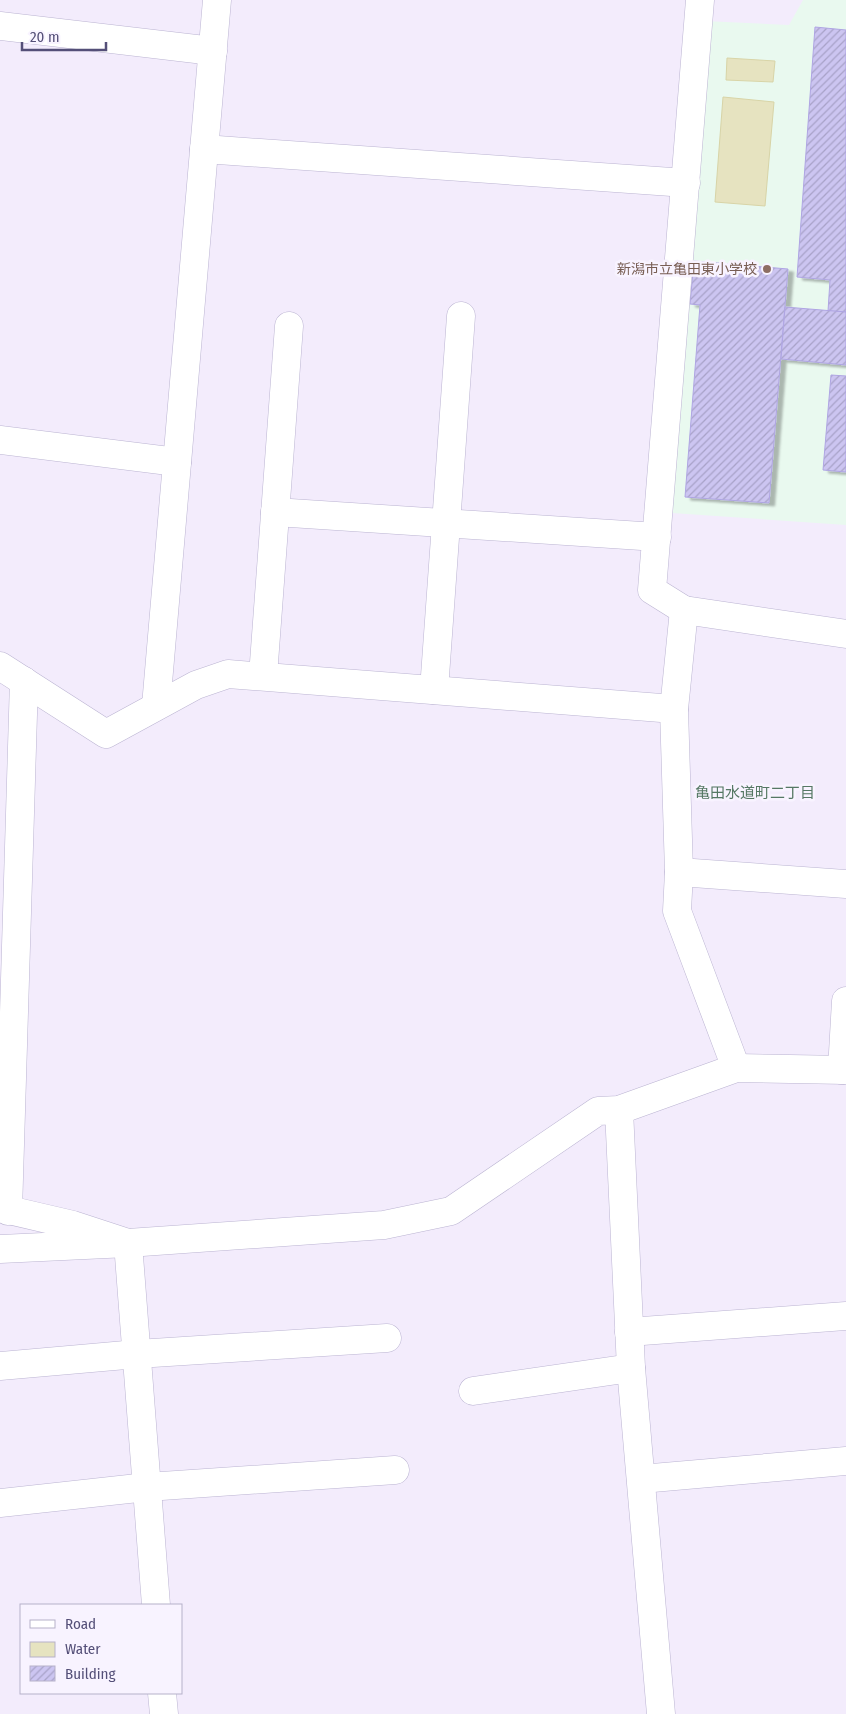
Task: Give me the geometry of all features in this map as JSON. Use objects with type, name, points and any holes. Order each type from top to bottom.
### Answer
[{"type":"street","points":[[156,706],[217,0]]},
{"type":"street","points":[[700,0],[652,590],[684,610],[846,634]]},
{"type":"street","points":[[0,26],[213,51]]},
{"type":"street","points":[[204,149],[686,183]]},
{"type":"street","points":[[434,690],[461,316]]},
{"type":"street","points":[[262,676],[289,326]]},
{"type":"street","points":[[0,440],[177,462]]},
{"type":"street","points":[[275,512],[657,537]]},
{"type":"street","points":[[684,610],[674,709],[679,872],[677,911],[736,1068]]},
{"type":"street","points":[[0,666],[106,734],[196,685],[228,674],[674,709]]},
{"type":"street","points":[[24,681],[4,1210],[73,1225],[128,1243]]},
{"type":"street","points":[[679,872],[846,884]]},
{"type":"street","points":[[0,1249],[128,1243],[384,1225],[451,1211],[598,1111],[619,1110],[736,1068],[844,1070],[846,1001]]},
{"type":"street","points":[[619,1110],[631,1368],[661,1714]]},
{"type":"street","points":[[128,1243],[156,1604]]},
{"type":"street","points":[[629,1332],[846,1316]]},
{"type":"street","points":[[0,1366],[137,1354],[387,1338]]},
{"type":"street","points":[[473,1391],[631,1368]]},
{"type":"street","points":[[640,1479],[846,1461]]},
{"type":"street","points":[[0,1504],[147,1487],[395,1470]]},
{"type":"street","points":[[162,1694],[164,1714]]},
{"type":"shaded area","name":"新潟市立亀田東小学校","points":[[803,0],[846,0],[846,525],[672,513],[704,21],[789,25]]},
{"type":"water","points":[[727,58],[775,61],[773,82],[726,80]]},
{"type":"water","points":[[723,97],[774,102],[765,206],[715,202]]},
{"type":"building","points":[[815,27],[846,30],[846,312],[828,311],[830,280],[797,277]]},
{"type":"building","points":[[694,261],[788,269],[769,503],[685,497],[700,305],[690,304]]},
{"type":"building","points":[[785,307],[846,312],[846,365],[781,359]]},
{"type":"building","points":[[831,375],[846,376],[846,472],[823,470]]},
{"type":"place","name":"新潟市立亀田東小学校","points":[[767,269]]},
{"type":"district","name":"亀田水道町二丁目","points":[[755,793]]}]
